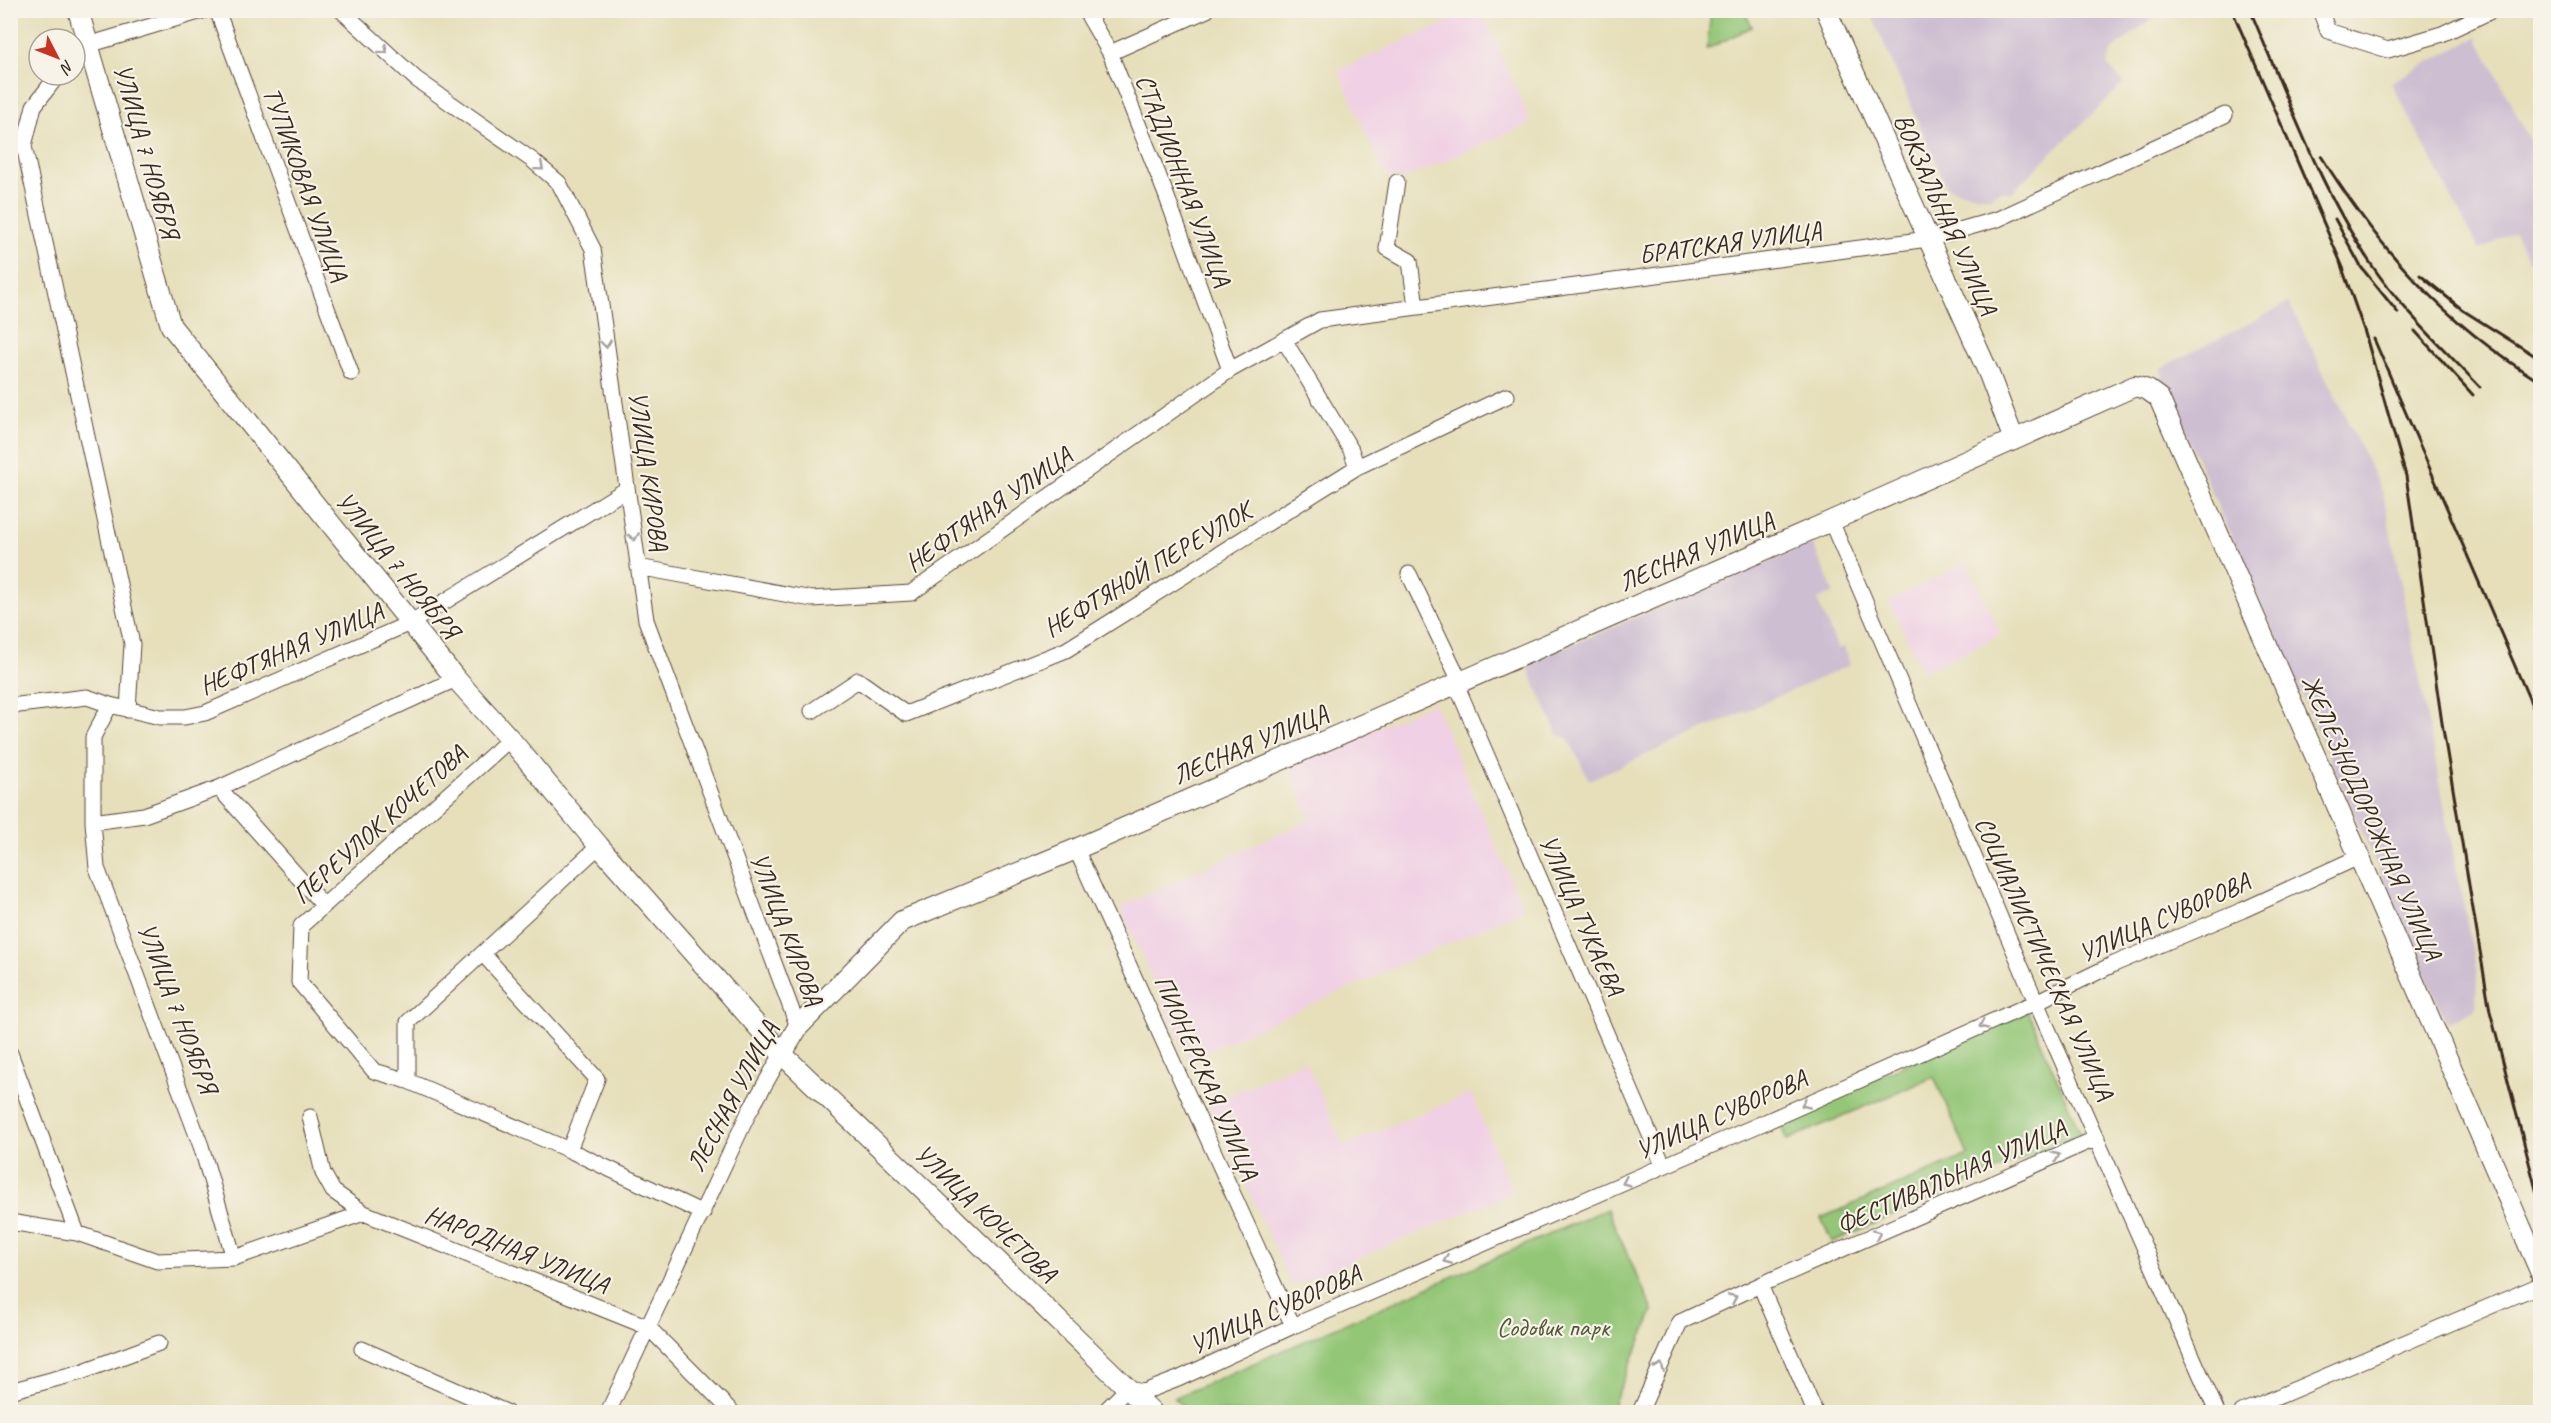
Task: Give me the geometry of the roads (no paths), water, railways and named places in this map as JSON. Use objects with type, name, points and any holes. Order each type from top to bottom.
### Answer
[{"type":"main road","name":"УЛИЦА 7 НОЯБРЯ","points":[[78,10],[79,27]]},
{"type":"main road","name":"ВОКЗАЛЬНАЯ УЛИЦА","points":[[1826,10],[1989,374],[2014,440]]},
{"type":"main road","name":"УЛИЦА 7 НОЯБРЯ","points":[[87,69],[171,326],[456,679],[782,1054]]},
{"type":"main road","name":"ЛЕСНАЯ УЛИЦА","points":[[782,1054],[798,1027],[902,921],[1076,849],[1832,521],[2134,386],[2148,390]]},
{"type":"main road","name":"ЖЕЛЕЗНОДОРОЖНАЯ УЛИЦА","points":[[2148,390],[2159,398],[2541,1270]]},
{"type":"main road","name":"УЛИЦА КОЧЕТОВА","points":[[782,1054],[1142,1400]]},
{"type":"street","points":[[87,49],[205,10]]},
{"type":"street","name":"ТУПИКОВАЯ УЛИЦА","points":[[217,10],[351,374]]},
{"type":"street","name":"УЛИЦА КИРОВА","points":[[341,10],[416,79],[532,160],[559,183],[593,249],[646,620],[798,1027]]},
{"type":"street","name":"СТАДИОННАЯ УЛИЦА","points":[[1085,10],[1110,53],[1165,192],[1230,370]]},
{"type":"street","points":[[1110,53],[1207,10]]},
{"type":"street","points":[[2320,10],[2328,31],[2388,50],[2442,34],[2493,10]]},
{"type":"street","points":[[49,87],[34,106],[17,144],[132,644],[128,710]]},
{"type":"street","name":"БРАТСКАЯ УЛИЦА","points":[[1230,370],[1320,320],[1928,239],[1998,219],[2225,115]]},
{"type":"street","points":[[1397,182],[1387,248],[1410,261],[1416,307]]},
{"type":"street","points":[[1284,340],[1351,450],[1358,467]]},
{"type":"street","name":"НЕФТЯНАЯ УЛИЦА","points":[[638,567],[812,599],[911,592],[1230,370]]},
{"type":"street","name":"НЕФТЯНОЙ ПЕРЕУЛОК","points":[[812,711],[858,680],[906,714],[1066,650],[1358,467],[1508,396]]},
{"type":"street","name":"НЕФТЯНАЯ УЛИЦА","points":[[10,706],[87,697],[160,717],[185,717],[205,713],[410,623],[627,489]]},
{"type":"street","name":"СОЦИАЛИСТИЧЕСКАЯ УЛИЦА","points":[[1832,521],[2036,1002],[2217,1413]]},
{"type":"street","name":"УЛИЦА ТУКАЕВА","points":[[1409,574],[1457,675],[1456,684],[1663,1165]]},
{"type":"street","points":[[93,822],[144,815],[219,788],[456,679]]},
{"type":"street","name":"УЛИЦА 7 НОЯБРЯ","points":[[110,705],[93,737],[93,822],[97,868],[201,1146],[234,1258]]},
{"type":"street","name":"ПЕРЕУЛОК КОЧЕТОВА","points":[[510,739],[301,926],[299,982],[374,1071],[408,1081],[569,1150],[703,1213]]},
{"type":"street","points":[[219,788],[324,906]]},
{"type":"street","points":[[408,1081],[408,1022],[599,846]]},
{"type":"street","name":"ПИОНЕРСКАЯ УЛИЦА","points":[[1076,849],[1293,1326]]},
{"type":"street","name":"УЛИЦА СУВОРОВА","points":[[1104,1413],[1142,1400],[1293,1326],[2036,1002],[2114,964],[2243,910],[2361,856]]},
{"type":"street","points":[[483,954],[597,1079],[569,1150]]},
{"type":"street","points":[[10,1053],[77,1233]]},
{"type":"street","name":"ЛЕСНАЯ УЛИЦА","points":[[608,1413],[750,1112],[782,1054]]},
{"type":"street","name":"НАРОДНАЯ УЛИЦА","points":[[310,1117],[323,1173],[333,1191],[364,1213],[648,1327],[732,1413]]},
{"type":"street","name":"ФЕСТИВАЛЬНАЯ УЛИЦА","points":[[1640,1413],[1680,1322],[2097,1138]]},
{"type":"street","points":[[10,1222],[77,1233],[157,1261],[234,1258],[364,1213]]},
{"type":"street","points":[[1760,1285],[1815,1413]]},
{"type":"street","points":[[2242,1413],[2541,1285]]},
{"type":"street","points":[[10,1391],[81,1372],[159,1343]]},
{"type":"street","points":[[362,1349],[506,1413]]},
{"type":"railway","points":[[2232,10],[2344,270]]},
{"type":"railway","points":[[2253,17],[2306,144],[2353,236],[2396,297],[2480,387]]},
{"type":"railway","points":[[2321,156],[2367,224],[2417,282],[2473,335],[2540,382]]},
{"type":"railway","points":[[2335,219],[2361,267],[2398,313]]},
{"type":"railway","points":[[2340,262],[2365,333],[2406,476],[2442,723],[2490,1011],[2540,1205]]},
{"type":"railway","points":[[2420,275],[2464,311],[2540,359]]},
{"type":"railway","points":[[2415,331],[2473,395]]},
{"type":"railway","points":[[2374,339],[2540,724]]},
{"type":"park label","name":"Содовик парк","points":[[1553,1327]]}]
